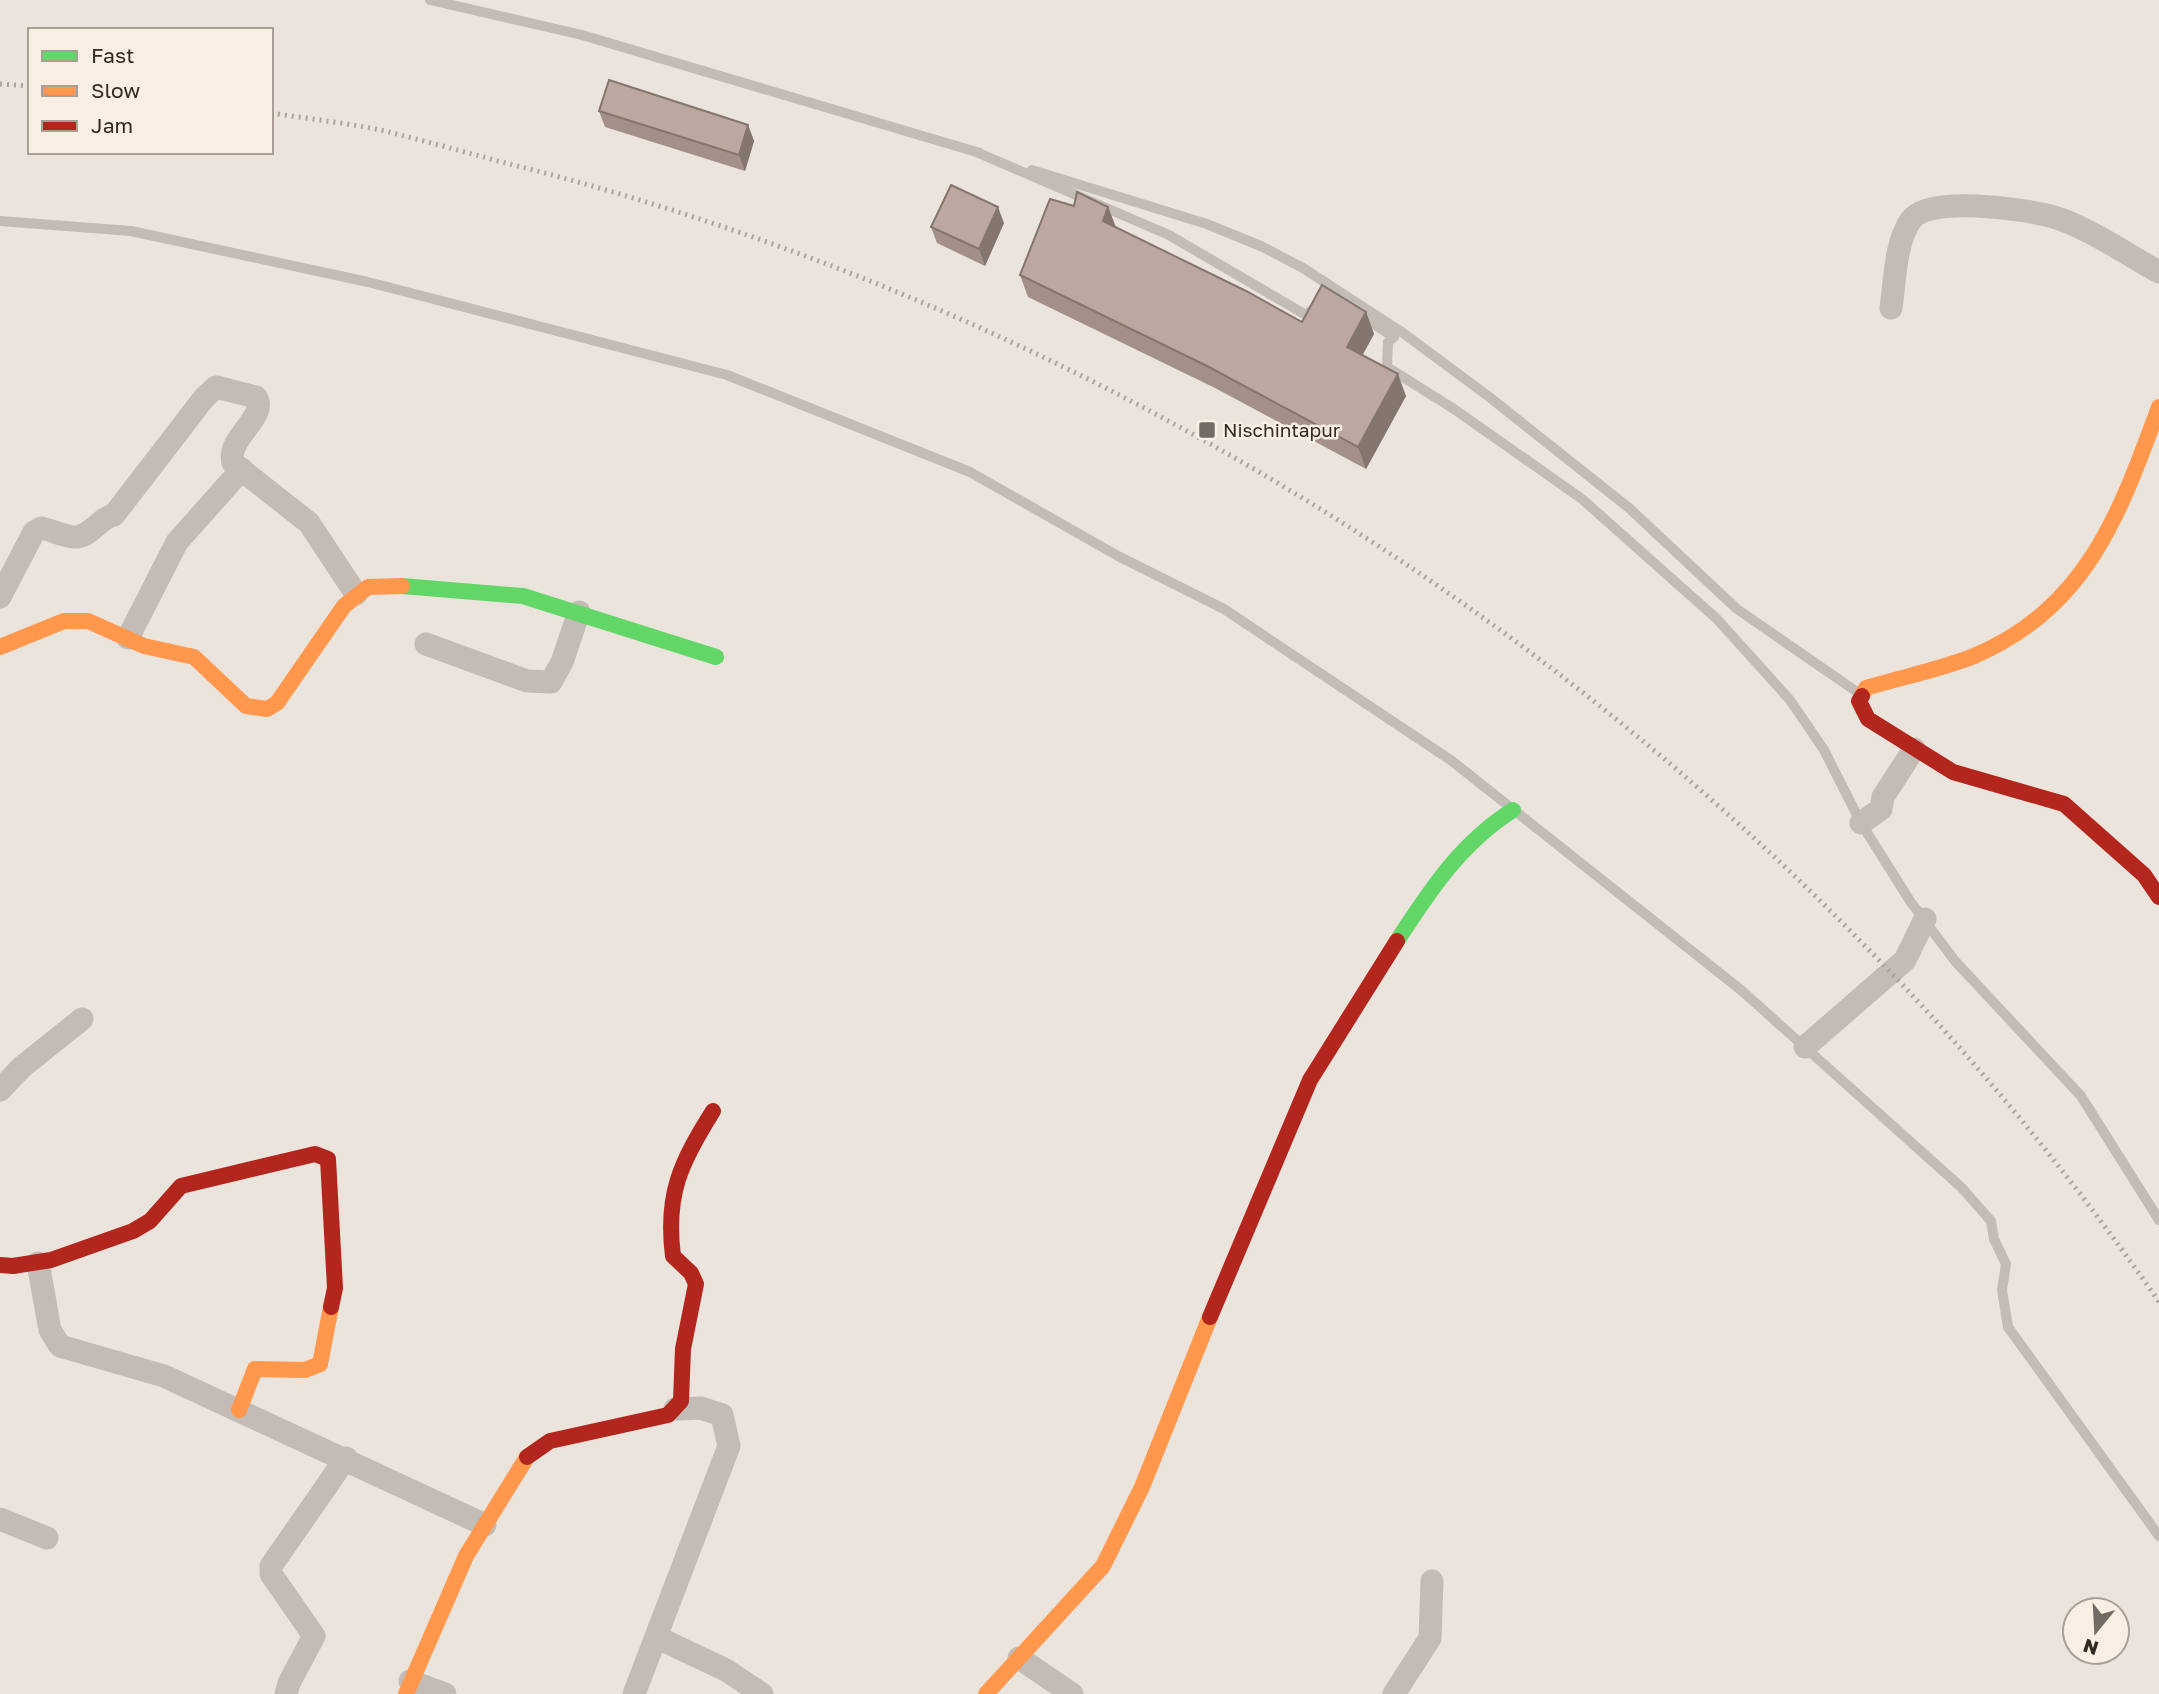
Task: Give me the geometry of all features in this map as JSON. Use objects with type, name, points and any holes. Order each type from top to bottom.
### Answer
[{"type":"street","points":[[1891,307],[1903,237],[1911,219],[1921,210],[1940,207],[1967,206],[2050,216],[2159,272]]},
{"type":"street","points":[[0,597],[34,533],[41,528],[72,537],[82,536],[101,519],[122,509],[204,398],[216,387],[256,397],[260,402],[259,409],[231,455],[233,463],[309,523],[356,594]]},
{"type":"street","points":[[2159,407],[2110,526],[2092,560],[2061,594],[1988,649],[1940,668],[1866,688],[1860,694],[1864,715],[1914,750],[1953,772],[2064,804],[2144,875],[2159,897]]},
{"type":"street","points":[[128,638],[177,542],[242,469]]},
{"type":"street","points":[[0,647],[64,621],[97,624],[144,646],[194,657],[246,706],[267,709],[277,703],[344,606],[368,587],[384,585],[523,596],[716,657]]},
{"type":"street","points":[[426,644],[527,681],[551,682],[562,662],[579,612]]},
{"type":"street","points":[[1861,822],[1881,809],[1883,797],[1914,750]]},
{"type":"street","points":[[986,1694],[1103,1566],[1147,1477],[1250,1219],[1310,1080],[1438,878],[1461,850],[1491,822],[1513,810]]},
{"type":"street","points":[[1804,1047],[1905,960],[1925,919]]},
{"type":"street","points":[[0,1090],[22,1067],[82,1019]]},
{"type":"street","points":[[445,1694],[408,1688],[456,1577],[520,1465],[535,1449],[550,1441],[668,1415],[675,1409],[684,1389],[683,1349],[696,1294],[691,1273],[673,1256],[670,1200],[681,1163],[713,1111]]},
{"type":"street","points":[[0,1265],[12,1269],[38,1263],[92,1247],[144,1226],[166,1198],[181,1186],[323,1154],[328,1159],[335,1288],[323,1355],[320,1364],[305,1370],[264,1366],[254,1369],[239,1410]]},
{"type":"street","points":[[38,1263],[50,1330],[60,1346],[164,1376],[346,1458],[485,1525]]},
{"type":"street","points":[[634,1694],[729,1446],[722,1415],[701,1408],[675,1409]]},
{"type":"street","points":[[286,1694],[314,1636],[271,1574],[271,1566],[346,1458]]},
{"type":"street","points":[[0,1520],[47,1538]]},
{"type":"street","points":[[1394,1694],[1430,1638],[1432,1581]]},
{"type":"street","points":[[656,1637],[726,1670],[762,1694]]},
{"type":"street","points":[[1019,1658],[1072,1694]]},
{"type":"lane","points":[[430,0],[582,36],[974,151],[1207,224],[1264,247],[1303,268],[1403,333],[1488,396],[1629,508],[1737,608],[1860,694]]},
{"type":"lane","points":[[974,151],[1169,235],[1306,316],[1324,298],[1394,337],[1388,342],[1387,367],[1454,409],[1582,499],[1717,619],[1790,700],[1824,750],[1861,822],[1955,961],[2081,1096],[2159,1220]]},
{"type":"lane","points":[[0,221],[131,231],[368,282],[727,375],[970,472],[1118,556],[1224,609],[1452,761],[1741,990],[1961,1186],[1991,1221],[1994,1239],[2006,1264],[2002,1290],[2008,1327],[2159,1536]]},
{"type":"building","points":[[609,80],[748,125],[739,155],[599,111]]},
{"type":"building","points":[[951,185],[998,207],[979,249],[931,227]]},
{"type":"building","points":[[1077,192],[1108,207],[1103,221],[1246,291],[1302,322],[1322,285],[1366,312],[1347,347],[1398,374],[1358,447],[1207,366],[1020,275],[1050,199],[1074,206]]},
{"type":"railway","points":[[0,84],[28,86]]},
{"type":"railway","points":[[273,113],[371,128],[424,141],[541,172],[781,247],[1013,343],[1237,459],[1450,594],[1650,747],[1836,917],[2006,1102],[2159,1302]]},
{"type":"traffic: fast","points":[[402,586],[523,596],[716,657]]},
{"type":"traffic: fast","points":[[1397,941],[1434,886],[1462,853],[1494,823],[1513,810]]},
{"type":"traffic: slow","points":[[1862,696],[1866,688],[1974,656],[2013,636],[2045,612],[2072,584],[2113,520],[2130,484],[2159,407]]},
{"type":"traffic: slow","points":[[0,647],[64,621],[88,621],[144,646],[194,657],[246,706],[267,709],[277,703],[344,606],[368,587],[402,586]]},
{"type":"traffic: slow","points":[[239,1410],[255,1369],[305,1370],[320,1364],[331,1307]]},
{"type":"traffic: slow","points":[[986,1694],[1103,1566],[1142,1487],[1210,1317]]},
{"type":"traffic: slow","points":[[406,1694],[466,1556],[527,1457]]},
{"type":"traffic: jam","points":[[1862,696],[1859,701],[1868,719],[1953,772],[2064,804],[2144,875],[2159,897]]},
{"type":"traffic: jam","points":[[1210,1317],[1310,1080],[1397,941]]},
{"type":"traffic: jam","points":[[527,1457],[550,1441],[668,1415],[681,1401],[683,1349],[696,1284],[691,1273],[673,1256],[671,1214],[684,1163],[713,1111]]},
{"type":"traffic: jam","points":[[0,1265],[13,1266],[51,1260],[133,1231],[150,1221],[181,1186],[315,1154],[328,1159],[335,1288],[331,1307]]},
{"type":"place","name":"Nischintapur","points":[[1207,430]]}]
